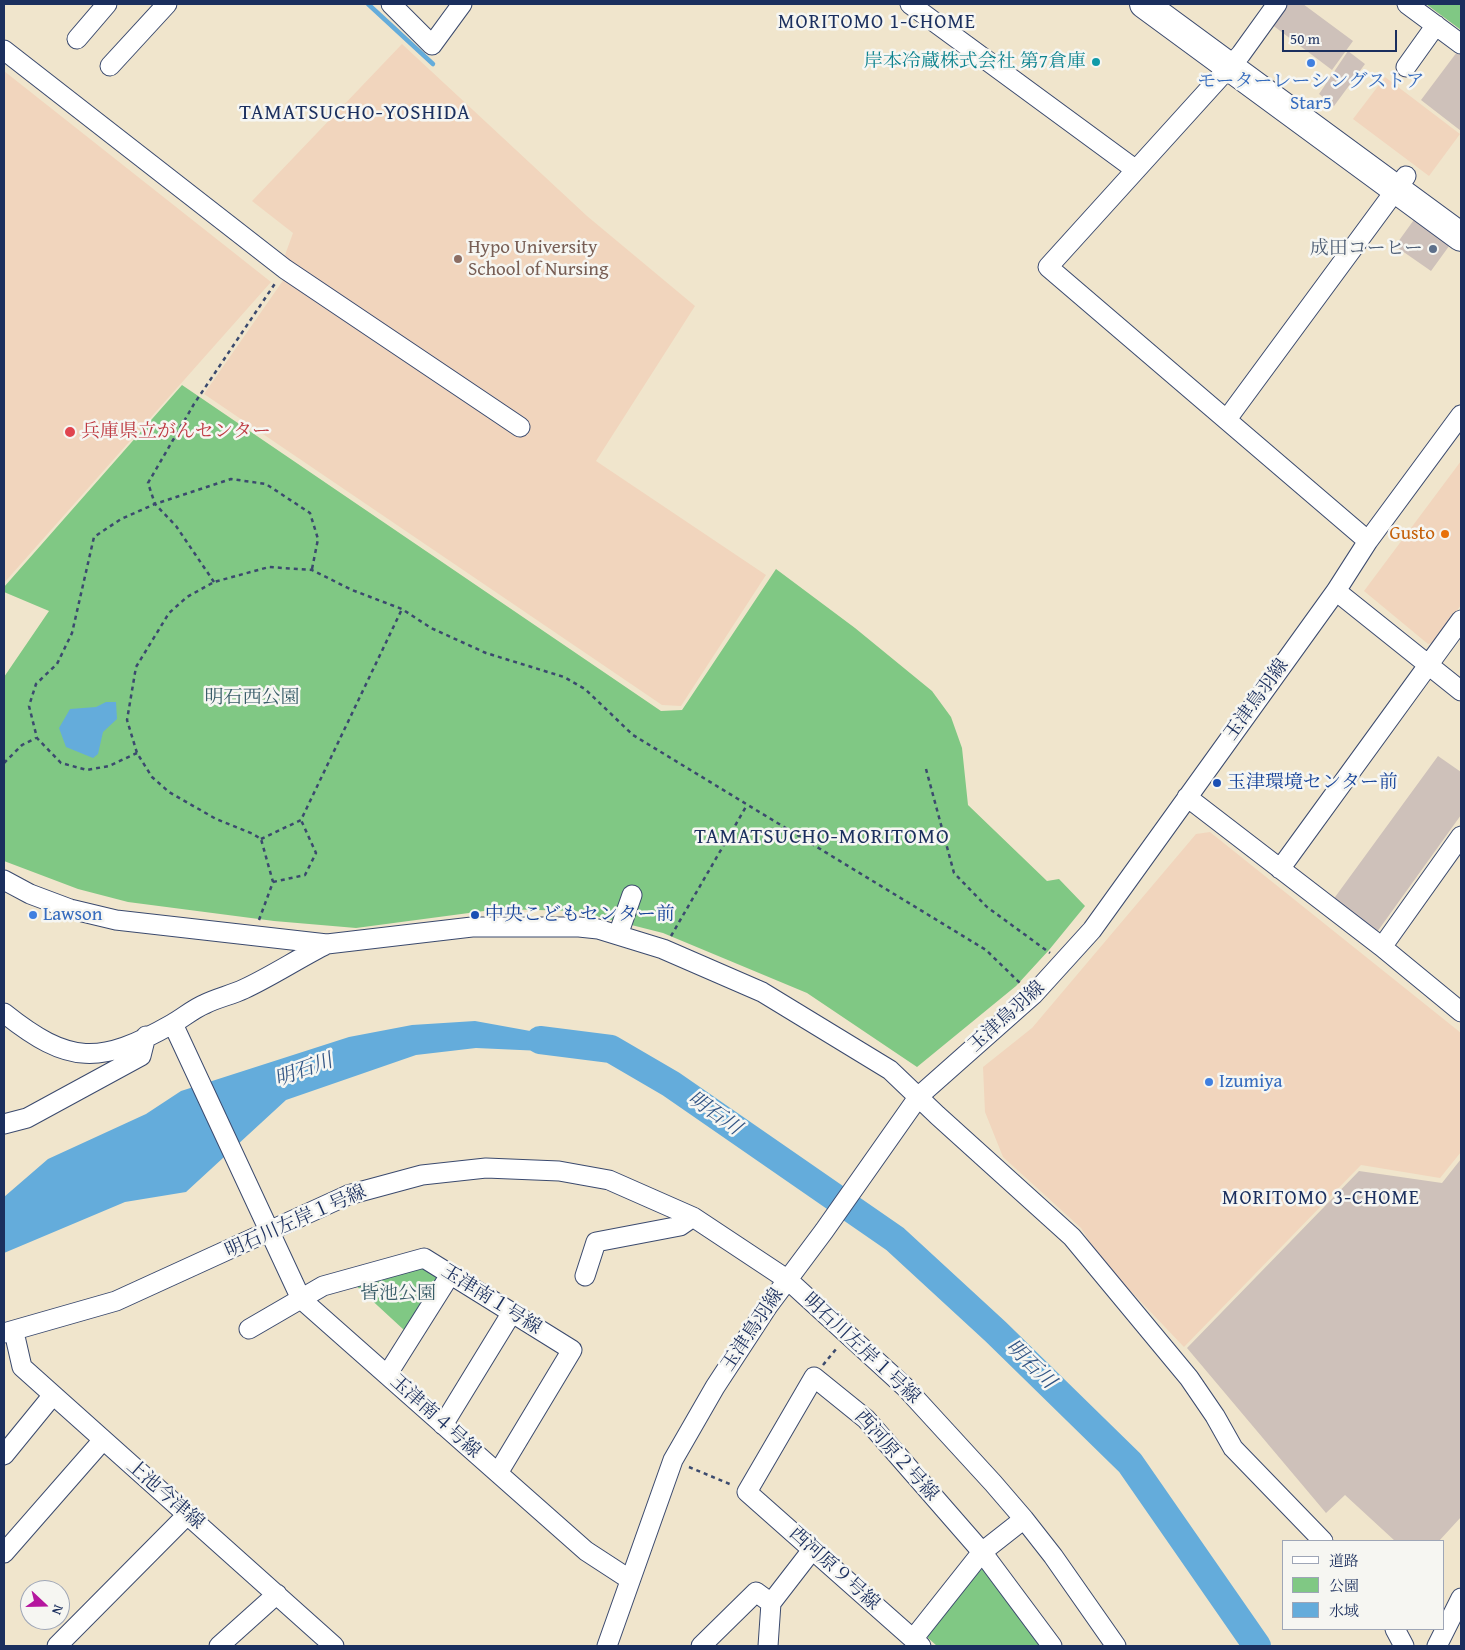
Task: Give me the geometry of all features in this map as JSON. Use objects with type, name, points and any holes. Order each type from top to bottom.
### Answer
[{"type":"highway","points":[[1144,4],[1235,60],[1401,182],[1461,237]]},
{"type":"highway","points":[[1172,4],[1235,60]]},
{"type":"highway","points":[[1401,182],[1461,216]]},
{"type":"street","points":[[77,39],[107,4]]},
{"type":"street","points":[[110,66],[167,4]]},
{"type":"street","points":[[391,4],[432,45],[462,4]]},
{"type":"street","points":[[910,4],[1136,170]]},
{"type":"street","points":[[1277,4],[1235,60],[1048,267],[1368,541]]},
{"type":"street","points":[[1407,4],[1461,44]]},
{"type":"street","points":[[1406,67],[1436,25]]},
{"type":"street","points":[[4,50],[285,269],[520,427]]},
{"type":"street","points":[[1227,420],[1401,182]]},
{"type":"street","name":"玉津鳥羽線","points":[[606,1646],[673,1460],[715,1387],[788,1280],[919,1096],[1033,995],[1092,930],[1336,591],[1368,541],[1461,415]]},
{"type":"street","points":[[1336,591],[1461,691]]},
{"type":"street","points":[[1280,869],[1461,620]]},
{"type":"street","points":[[1187,797],[1382,947],[1461,1012]]},
{"type":"street","points":[[1382,947],[1461,836]]},
{"type":"street","points":[[4,880],[30,894],[70,909],[116,920],[327,944],[472,927],[579,927],[618,935],[663,950],[762,992],[890,1070],[919,1096],[937,1116],[1072,1237],[1189,1378],[1215,1416],[1233,1448],[1322,1540]]},
{"type":"street","points":[[618,935],[632,895]]},
{"type":"street","points":[[4,1013],[30,1034],[56,1048],[84,1053],[113,1052],[173,1024],[204,1004],[244,989],[327,944]]},
{"type":"street","name":"玉津南４号線","points":[[173,1024],[268,1232],[301,1299],[586,1551],[629,1579]]},
{"type":"street","points":[[4,1124],[27,1118],[141,1056],[146,1036]]},
{"type":"street","name":"明石川左岸１号線","points":[[9,1333],[116,1301],[220,1256],[348,1195],[422,1175],[486,1168],[559,1171],[609,1180],[693,1217],[788,1280],[905,1387],[1024,1519],[1053,1556],[1116,1646]]},
{"type":"street","points":[[586,1276],[596,1242],[680,1226],[693,1217]]},
{"type":"street","name":"玉津南１号線","points":[[249,1329],[323,1286],[424,1258],[511,1314],[572,1350],[498,1473]]},
{"type":"street","points":[[387,1374],[450,1275]]},
{"type":"street","points":[[443,1425],[511,1314]]},
{"type":"street","name":"上池今津線","points":[[9,1333],[22,1367],[52,1396],[334,1646]]},
{"type":"street","points":[[747,1492],[814,1377]]},
{"type":"street","name":"西河原２号線","points":[[814,1377],[866,1419],[982,1552],[1052,1646]]},
{"type":"street","points":[[4,1455],[52,1396]]},
{"type":"street","points":[[4,1553],[103,1440]]},
{"type":"street","name":"西河原９号線","points":[[747,1492],[917,1643]]},
{"type":"street","points":[[57,1646],[187,1514]]},
{"type":"street","points":[[917,1643],[982,1552],[1024,1519]]},
{"type":"street","points":[[768,1646],[771,1603],[812,1550]]},
{"type":"street","points":[[701,1646],[756,1592],[771,1603]]},
{"type":"street","points":[[219,1646],[277,1594]]},
{"type":"street","points":[[1438,1646],[1461,1598]]},
{"type":"street","points":[[1396,1630],[1404,1646]]},
{"type":"path","points":[[214,582],[176,526],[155,504],[148,483],[194,404],[285,269]]},
{"type":"path","points":[[137,753],[109,766],[87,770],[61,763],[37,738],[29,706],[36,684],[57,664],[72,633],[94,536],[121,519],[155,504],[231,479],[266,484],[310,513],[318,539],[312,570]]},
{"type":"path","points":[[254,936],[273,882],[261,839],[216,819],[169,792],[152,777],[137,753],[127,720],[136,667],[169,613],[187,597],[214,582],[269,567],[312,570],[352,590],[402,609],[432,628],[486,653],[564,677],[585,689],[633,735],[986,950],[1033,995]]},
{"type":"path","points":[[261,839],[301,820],[402,609]]},
{"type":"path","points":[[4,763],[22,745],[37,738]]},
{"type":"path","points":[[926,769],[954,873],[986,907],[1063,963]]},
{"type":"path","points":[[663,950],[747,805]]},
{"type":"path","points":[[273,882],[305,874],[316,853],[301,820]]},
{"type":"path","points":[[814,1377],[847,1335]]},
{"type":"path","points":[[673,1460],[747,1492]]},
{"type":"shaded area","points":[[1286,4],[1303,4],[1353,41],[1332,70],[1271,24]]},
{"type":"shaded area","points":[[402,44],[587,216],[695,306],[596,461],[766,575],[681,706],[662,705],[204,394],[291,269],[285,255],[293,233],[252,201]]},
{"type":"shaded area","points":[[1348,51],[1365,64],[1334,106],[1319,94]]},
{"type":"shaded area","points":[[1457,52],[1461,55],[1461,131],[1421,100]]},
{"type":"shaded area","name":"兵庫県立がんセンター","points":[[4,71],[271,282],[4,583]]},
{"type":"shaded area","points":[[1385,77],[1460,134],[1429,176],[1353,119]]},
{"type":"shaded area","points":[[1416,217],[1452,242],[1431,271],[1395,246]]},
{"type":"shaded area","points":[[1461,461],[1461,605],[1435,642],[1428,644],[1364,591]]},
{"type":"shaded area","points":[[1438,756],[1461,772],[1461,815],[1372,939],[1330,904]]},
{"type":"shaded area","points":[[1210,832],[1461,1033],[1461,1152],[1440,1178],[1361,1165],[1184,1347],[1102,1261],[1081,1228],[1003,1157],[985,1112],[983,1067],[1032,1028],[1196,834]]},
{"type":"shaded area","points":[[1461,1159],[1461,1517],[1440,1540],[1394,1540],[1345,1495],[1326,1513],[1187,1348],[1359,1171],[1442,1183]]},
{"type":"green space","points":[[1426,4],[1461,4],[1461,30]]},
{"type":"green space","name":"明石西公園","points":[[182,385],[661,711],[682,710],[776,569],[855,628],[932,691],[951,717],[962,748],[968,805],[1047,881],[1059,879],[1085,906],[1016,986],[917,1067],[807,993],[663,933],[576,911],[499,909],[356,928],[274,921],[128,902],[78,889],[4,861],[4,677],[49,611],[4,592],[4,587]]},
{"type":"green space","name":"皆池公園","points":[[428,1264],[439,1276],[404,1330],[352,1282]]},
{"type":"green space","points":[[985,1569],[1042,1641],[1037,1646],[937,1646],[928,1638],[928,1632],[976,1570]]},
{"type":"water","points":[[106,702],[116,702],[117,719],[103,732],[98,754],[93,758],[66,747],[59,728],[70,709],[96,707]]},
{"type":"water","points":[[475,1021],[591,1042],[542,1051],[476,1048],[416,1055],[286,1100],[186,1192],[125,1202],[4,1253],[4,1197],[48,1159],[146,1114],[181,1091],[349,1037],[412,1025]]},
{"type":"waterway","points":[[368,4],[433,64]]},
{"type":"waterway","name":"明石川","points":[[540,1040],[611,1049],[671,1084],[895,1239],[996,1332],[1130,1463],[1257,1646]]},
{"type":"place","name":"岸本冷蔵株式会社 第7倉庫","points":[[1096,62]]},
{"type":"place","name":"モーターレーシングストア Star5","points":[[1311,63]]},
{"type":"place","name":"成田コーヒー","points":[[1433,249]]},
{"type":"place","name":"Hypo University School of Nursing","points":[[458,259]]},
{"type":"place","name":"兵庫県立がんセンター","points":[[70,432]]},
{"type":"place","name":"Gusto","points":[[1445,534]]},
{"type":"place","name":"玉津環境センター前","points":[[1217,783]]},
{"type":"place","name":"Lawson","points":[[33,915]]},
{"type":"place","name":"中央こどもセンター前","points":[[475,915]]},
{"type":"place","name":"Izumiya","points":[[1209,1082]]},
{"type":"district","name":"MORITOMO 1-CHOME","points":[[877,23]]},
{"type":"district","name":"TAMATSUCHO-YOSHIDA","points":[[355,114]]},
{"type":"district","name":"TAMATSUCHO-MORITOMO","points":[[822,838]]},
{"type":"district","name":"MORITOMO 3-CHOME","points":[[1321,1199]]}]
